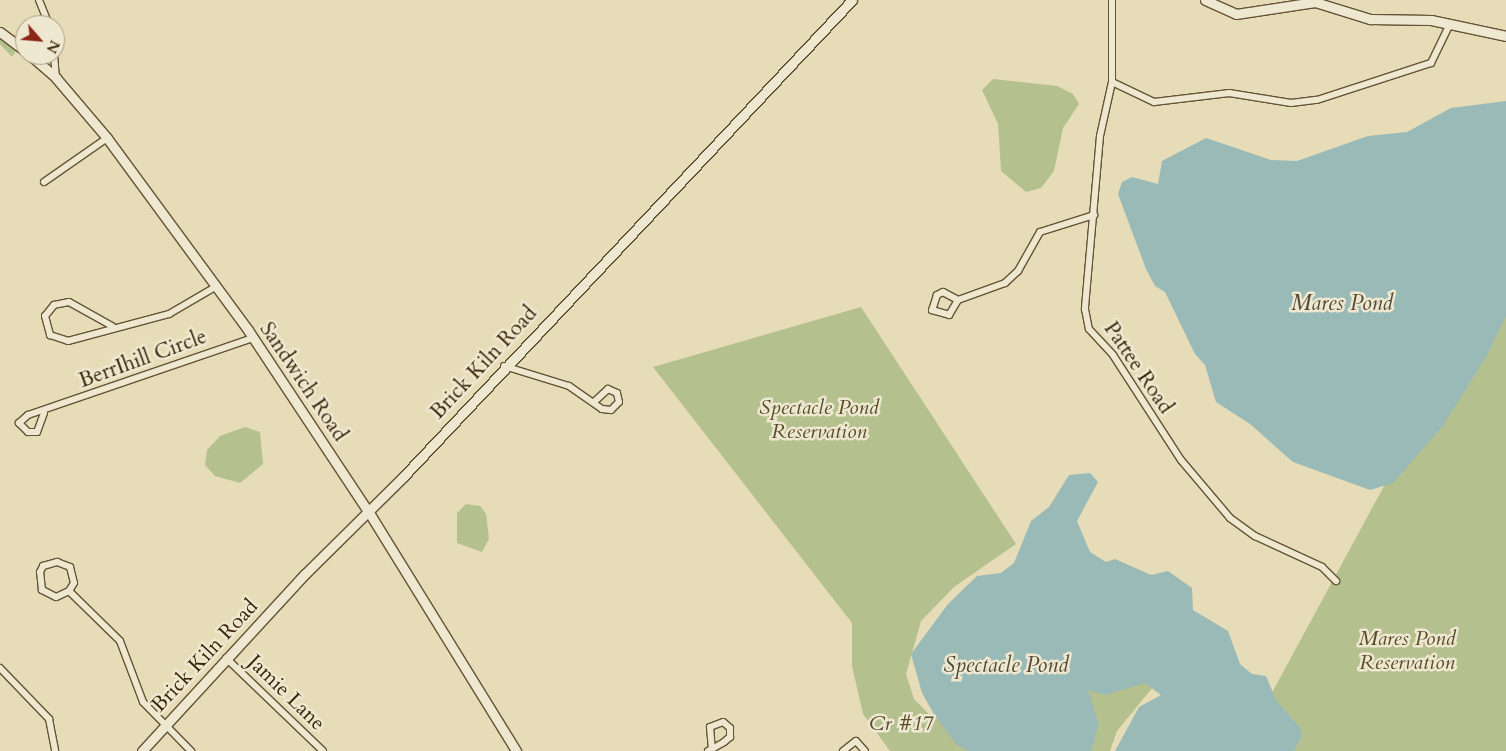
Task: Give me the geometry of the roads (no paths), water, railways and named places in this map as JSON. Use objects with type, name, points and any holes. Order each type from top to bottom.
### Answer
[{"type":"main road","name":"Brick Kiln Road","points":[[142,751],[226,658],[368,511],[852,0]]},
{"type":"main road","points":[[1204,0],[1236,14],[1300,1],[1370,19],[1431,20],[1449,26],[1506,36]]},
{"type":"main road","points":[[0,32],[15,43]]},
{"type":"main road","name":"Sandwich Road","points":[[41,65],[56,78],[107,138],[217,286],[253,338],[368,511],[516,751]]},
{"type":"street","points":[[39,0],[45,15]]},
{"type":"street","name":"Pattee Road","points":[[1112,0],[1112,82],[1100,136],[1085,309],[1090,329],[1113,355],[1172,447],[1230,518],[1255,536],[1322,567],[1336,581]]},
{"type":"street","points":[[1112,82],[1154,102],[1229,93],[1290,103],[1316,100],[1431,63],[1449,26]]},
{"type":"street","points":[[55,65],[56,78]]},
{"type":"street","points":[[44,182],[74,157],[107,138]]},
{"type":"street","points":[[958,300],[1005,283],[1018,271],[1036,234],[1094,215]]},
{"type":"street","points":[[112,326],[69,302],[54,305],[45,316],[46,330],[61,341],[112,326],[169,314],[217,286]]},
{"type":"street","name":"BerrIhill Circle","points":[[44,412],[253,338]]},
{"type":"street","points":[[504,366],[560,383],[595,401]]},
{"type":"street","points":[[57,562],[70,567],[74,583],[69,592],[56,597],[42,590],[44,566],[57,562]]},
{"type":"street","points":[[69,592],[120,641],[143,702],[191,751]]},
{"type":"street","name":"Jamie Lane","points":[[226,658],[323,751]]},
{"type":"street","points":[[0,668],[48,719],[56,751]]},
{"type":"street","points":[[843,751],[856,741],[866,751]]},
{"type":"water","name":"Mares Pond","points":[[1506,101],[1506,316],[1486,357],[1442,427],[1393,483],[1370,490],[1293,462],[1250,424],[1216,402],[1205,365],[1195,354],[1165,292],[1155,286],[1146,269],[1118,194],[1122,182],[1132,177],[1158,184],[1162,161],[1206,138],[1271,160],[1297,161],[1368,136],[1407,132],[1451,108]]},
{"type":"water","name":"Spectacle Pond","points":[[1090,473],[1098,482],[1077,521],[1090,552],[1106,562],[1115,559],[1151,575],[1168,571],[1192,588],[1193,610],[1228,631],[1240,664],[1252,674],[1266,676],[1276,700],[1300,728],[1302,735],[1294,751],[1115,751],[1139,707],[1161,695],[1145,683],[1105,695],[1088,690],[1099,724],[1091,751],[969,751],[957,745],[935,716],[922,693],[911,654],[948,604],[977,576],[1001,573],[1014,563],[1031,521],[1049,507],[1069,475]]},
{"type":"park label","name":"Spectacle Pond Reservation","points":[[819,420]]},
{"type":"park label","name":"Mares Pond Reservation","points":[[1407,651]]},
{"type":"park label","name":"Cr #17","points":[[901,724]]}]
